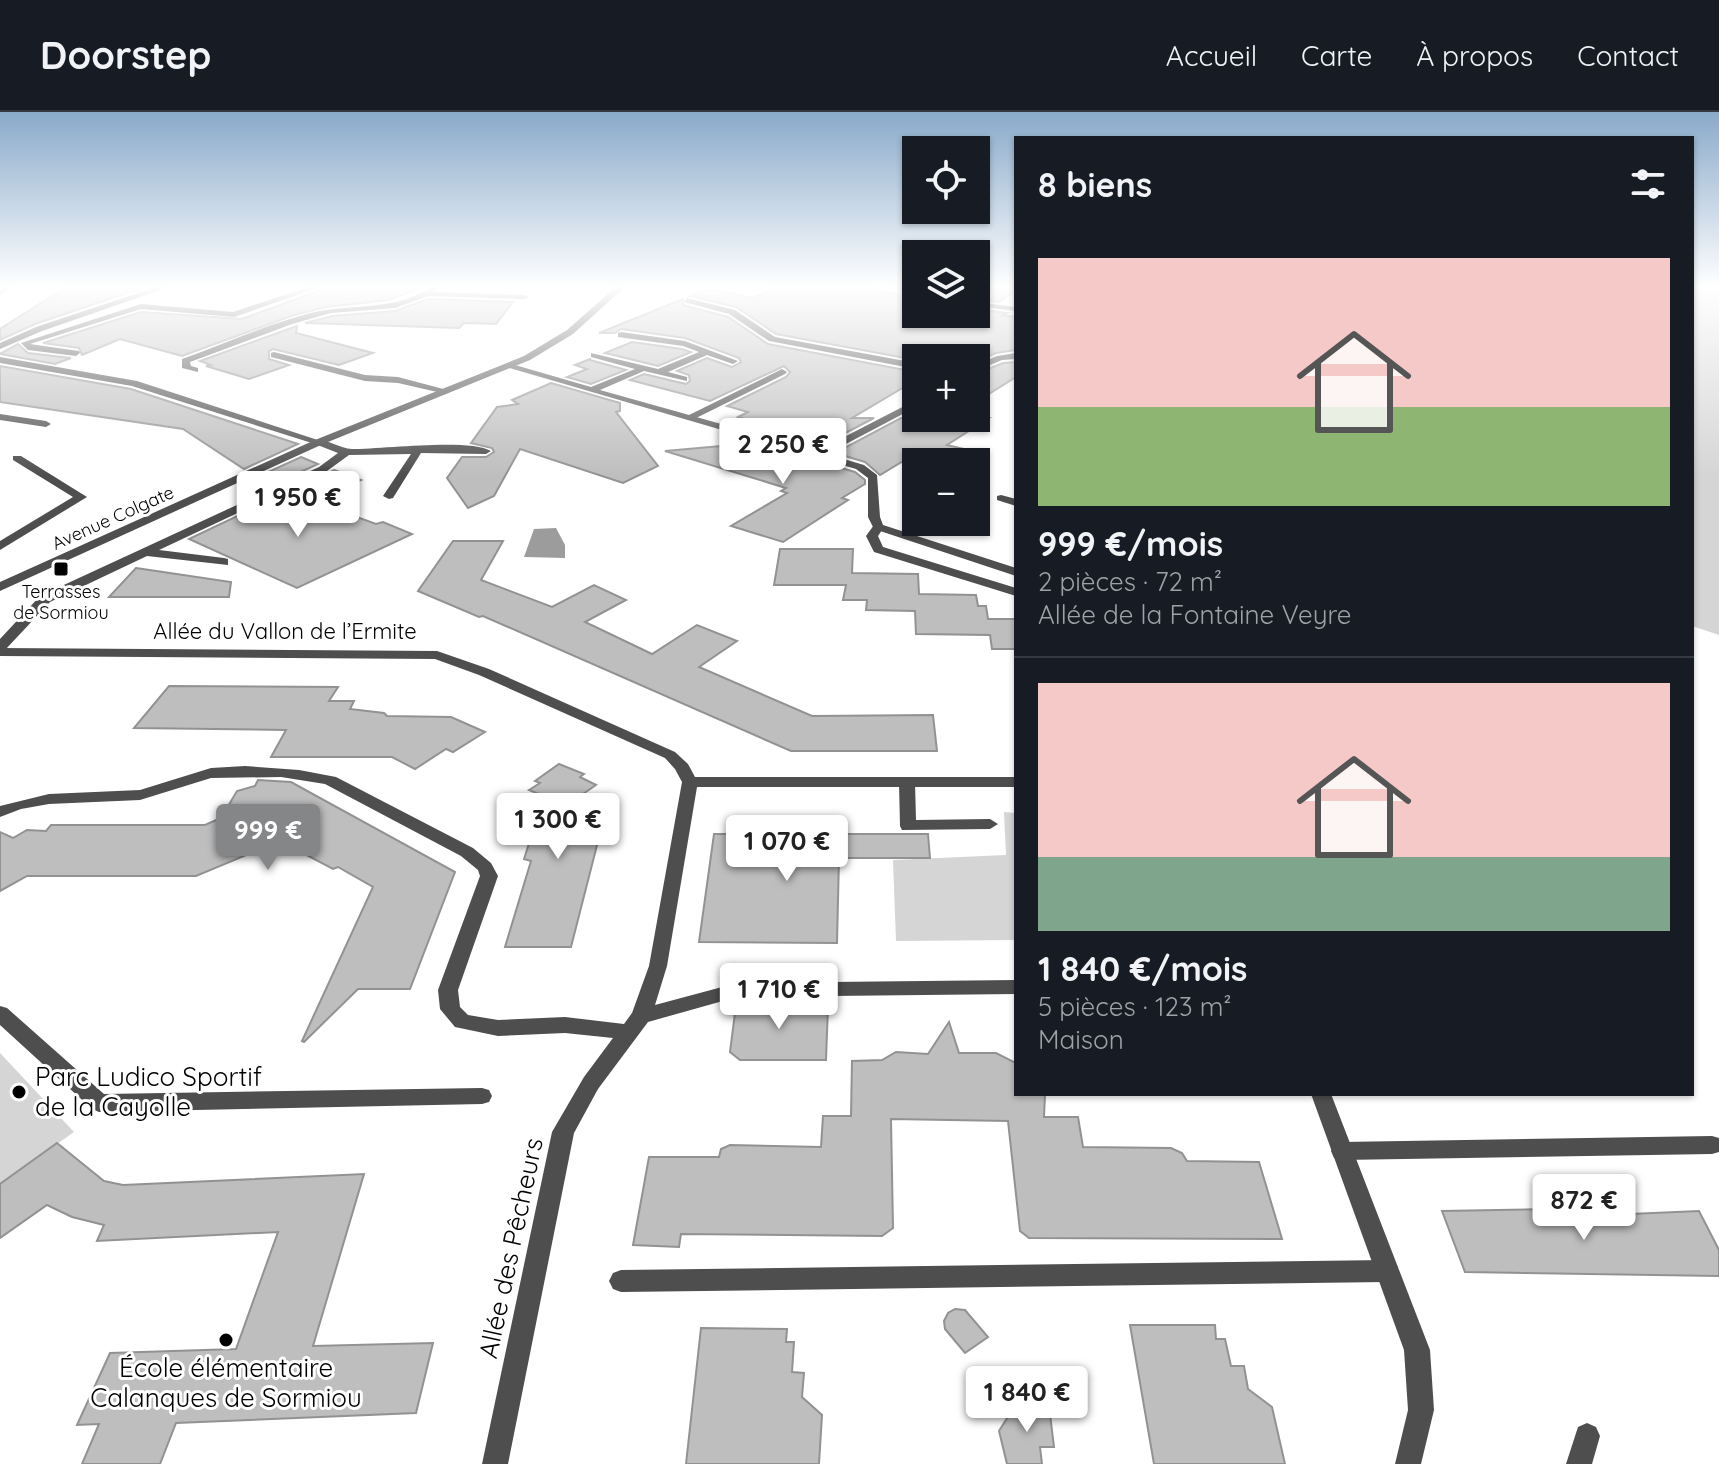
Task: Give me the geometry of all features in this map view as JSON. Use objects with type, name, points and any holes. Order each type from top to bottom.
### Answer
[{"type":"street","points":[[45,349],[76,353]]},
{"type":"street","points":[[195,370],[187,368],[185,361],[219,349]]},
{"type":"street","name":"Avenue Colgate","points":[[0,587],[319,442],[508,366],[539,349]]},
{"type":"street","points":[[702,349],[733,361]]},
{"type":"street","points":[[826,349],[902,363]]},
{"type":"street","points":[[660,372],[708,351]]},
{"type":"street","points":[[274,355],[365,378],[398,380],[446,391]]},
{"type":"street","points":[[594,355],[684,379]]},
{"type":"street","points":[[990,363],[1014,356]]},
{"type":"street","points":[[0,360],[134,383],[346,452],[486,451]]},
{"type":"street","points":[[508,366],[860,467],[873,477],[874,517],[878,527]]},
{"type":"street","points":[[591,390],[644,368]]},
{"type":"street","points":[[688,418],[782,372]]},
{"type":"street","points":[[818,455],[902,410]]},
{"type":"street","points":[[0,417],[46,424]]},
{"type":"street","points":[[0,650],[45,599],[323,469],[346,452]]},
{"type":"street","points":[[389,496],[417,452]]},
{"type":"street","points":[[0,546],[81,497],[17,458]]},
{"type":"street","points":[[1001,498],[1014,502]]},
{"type":"street","points":[[878,527],[1014,571]]},
{"type":"street","points":[[878,527],[872,536],[878,549],[1014,591]]},
{"type":"street","points":[[145,552],[224,562]]},
{"type":"street","name":"Allée du Vallon de l’Ermite","points":[[0,650],[437,655],[484,672],[670,755],[682,767],[690,782]]},
{"type":"street","points":[[0,812],[42,799],[141,795],[217,773],[306,774],[330,780],[467,852],[485,867],[489,876],[448,990],[450,1009],[462,1022],[498,1028],[634,1024],[737,990],[1014,987]]},
{"type":"street","points":[[690,782],[1014,782]]},
{"type":"street","name":"Allée des Pêcheurs","points":[[495,1464],[563,1132],[591,1083],[634,1024],[658,966],[690,782]]},
{"type":"street","points":[[907,783],[908,826],[990,824]]},
{"type":"street","points":[[0,1013],[99,1103],[482,1096]]},
{"type":"street","points":[[1322,1096],[1417,1350],[1421,1410],[1414,1462]]},
{"type":"street","points":[[1342,1151],[1712,1145]]},
{"type":"street","points":[[621,1281],[1386,1271]]},
{"type":"street","points":[[1579,1464],[1587,1436]]},
{"type":"shaded area","points":[[1694,349],[1719,349],[1719,635],[1694,627]]},
{"type":"shaded area","points":[[556,528],[565,545],[565,558],[524,557],[534,529]]},
{"type":"shaded area","points":[[1004,812],[1014,813],[1014,940],[896,941],[893,860],[1006,855]]},
{"type":"shaded area","name":"Parc Ludico Sportif de la Cayolle","points":[[0,1053],[74,1132],[0,1184]]},
{"type":"building","points":[[9,349],[24,349],[28,353],[71,358],[55,364],[0,354]]},
{"type":"building","points":[[79,349],[96,349],[82,355]]},
{"type":"building","points":[[157,349],[201,349],[182,356]]},
{"type":"building","points":[[233,349],[273,349],[269,351],[269,359],[289,365],[249,379],[206,366],[211,365],[200,361]]},
{"type":"building","points":[[273,349],[358,349],[373,353],[339,365]]},
{"type":"building","points":[[615,349],[682,349],[691,352],[658,366],[605,353]]},
{"type":"building","points":[[715,349],[795,349],[902,369],[902,388],[852,418],[874,418],[817,448],[790,440],[818,438],[738,417],[748,412],[727,406],[786,377],[790,372],[784,366],[710,401],[630,380],[644,374],[686,384],[690,381],[689,375],[677,371],[707,358],[732,367],[741,362],[739,358]]},
{"type":"building","points":[[857,349],[902,349],[902,357]]},
{"type":"building","points":[[990,349],[1014,349],[1014,350],[990,356]]},
{"type":"building","points":[[590,359],[626,370],[591,384],[567,377],[587,369],[575,365]]},
{"type":"building","points":[[1014,362],[1014,378],[990,393],[990,368]]},
{"type":"building","points":[[0,366],[131,389],[298,444],[244,469],[183,429],[0,402]]},
{"type":"building","points":[[551,383],[620,403],[620,411],[616,412],[658,466],[623,483],[520,449],[494,496],[468,508],[447,478],[462,457],[486,457],[494,452],[492,448],[471,443],[497,407],[518,404],[512,400]]},
{"type":"building","points":[[901,418],[902,432],[967,432],[947,445],[960,448],[902,448],[902,462],[880,475],[865,462],[835,453]]},
{"type":"building","points":[[755,443],[855,472],[865,480],[865,484],[842,498],[848,500],[783,542],[731,526],[787,493],[781,491],[786,488],[665,451]]},
{"type":"building","points":[[301,457],[318,464],[272,485],[257,477]]},
{"type":"building","points":[[334,470],[361,480],[312,501],[290,492]]},
{"type":"building","points":[[288,492],[412,534],[297,588],[189,539]]},
{"type":"building","points":[[453,541],[503,541],[481,580],[552,607],[594,585],[626,600],[585,622],[652,654],[697,625],[737,641],[699,667],[812,716],[933,715],[937,751],[791,751],[483,616],[418,591]]},
{"type":"building","points":[[780,549],[853,549],[852,573],[918,574],[919,594],[976,595],[978,606],[986,606],[988,619],[1014,619],[1014,649],[992,649],[990,635],[916,634],[915,611],[866,610],[867,600],[843,600],[846,585],[774,585]]},
{"type":"building","points":[[136,568],[231,582],[229,597],[109,597]]},
{"type":"building","points":[[169,686],[338,687],[329,701],[354,701],[350,709],[387,716],[451,717],[485,732],[453,752],[446,749],[415,769],[392,757],[271,757],[286,730],[134,728]]},
{"type":"building","points":[[559,764],[584,774],[580,777],[596,785],[583,794],[607,806],[571,947],[505,947],[531,861],[524,859],[544,796],[529,790],[540,783],[535,781]]},
{"type":"building","points":[[258,780],[291,782],[455,872],[410,989],[358,989],[304,1042],[373,887],[338,867],[333,869],[280,841],[196,876],[27,876],[0,891],[0,832],[13,838],[27,830],[46,831],[51,825],[205,825],[221,818],[237,791],[255,786]]},
{"type":"building","points":[[714,834],[928,834],[930,858],[839,858],[837,943],[699,942]]},
{"type":"building","points":[[791,999],[790,1006],[828,1006],[826,1060],[740,1060],[730,1052],[736,1005],[741,1000]]},
{"type":"building","points":[[949,1022],[959,1053],[996,1053],[1014,1062],[1014,1096],[1045,1096],[1044,1117],[1078,1117],[1083,1147],[1171,1148],[1182,1153],[1187,1161],[1259,1162],[1282,1239],[1029,1238],[1020,1231],[1008,1121],[891,1119],[893,1228],[882,1236],[681,1234],[679,1247],[633,1245],[649,1157],[719,1157],[721,1149],[730,1145],[821,1147],[823,1116],[851,1116],[852,1061],[882,1060],[896,1052],[928,1054]]},
{"type":"building","points":[[57,1143],[104,1181],[123,1185],[364,1174],[313,1346],[433,1343],[416,1413],[176,1423],[160,1464],[82,1464],[99,1424],[77,1425],[110,1353],[236,1349],[278,1232],[97,1241],[104,1225],[72,1217],[47,1205],[0,1238],[0,1184]]},
{"type":"building","points":[[1603,1208],[1607,1215],[1699,1211],[1719,1250],[1719,1276],[1465,1272],[1442,1211]]},
{"type":"building","points":[[955,1309],[965,1310],[988,1337],[965,1353],[945,1329],[944,1321],[948,1313]]},
{"type":"building","points":[[1130,1325],[1215,1325],[1216,1339],[1225,1339],[1231,1366],[1244,1366],[1248,1389],[1272,1407],[1285,1464],[1154,1464]]},
{"type":"building","points":[[701,1328],[787,1329],[786,1342],[794,1342],[792,1372],[804,1373],[802,1397],[822,1415],[819,1464],[686,1464]]},
{"type":"building","points":[[1016,1404],[1049,1406],[1054,1447],[1040,1447],[1042,1464],[1007,1464],[999,1431]]},
{"type":"place","name":"Terrasses de Sormiou","points":[[61,569]]},
{"type":"place","name":"Parc Ludico Sportif de la Cayolle","points":[[19,1092]]},
{"type":"place","name":"École élémentaire Calanques de Sormiou","points":[[226,1340]]}]
